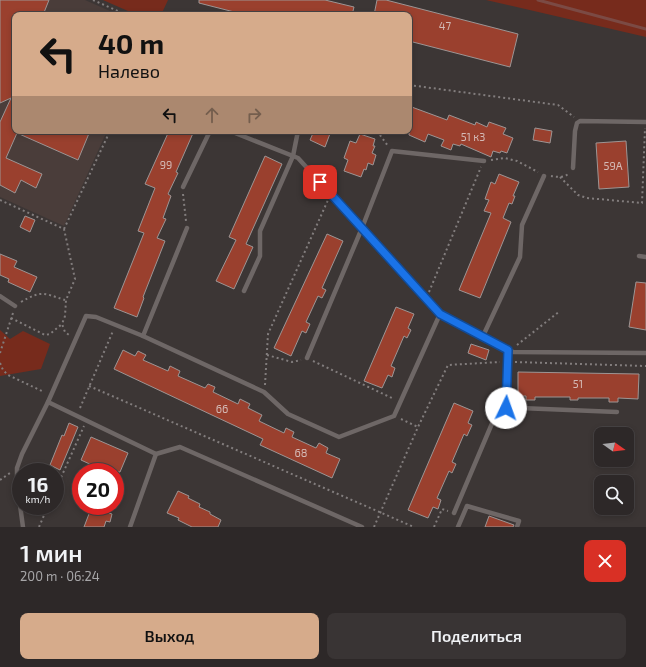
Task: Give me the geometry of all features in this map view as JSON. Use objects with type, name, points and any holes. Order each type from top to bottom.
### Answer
[{"type":"lane","points":[[572,168],[575,127],[580,121],[646,122]]},
{"type":"lane","points":[[183,189],[209,134]]},
{"type":"lane","points":[[238,134],[298,158],[440,314],[513,352],[646,353]]},
{"type":"lane","points":[[244,291],[260,256],[260,231],[293,156],[297,134]]},
{"type":"lane","points":[[307,358],[362,228],[392,151],[484,161]]},
{"type":"lane","points":[[483,336],[520,257],[522,225],[544,176]]},
{"type":"lane","points":[[143,336],[187,228]]},
{"type":"lane","points":[[639,256],[646,257]]},
{"type":"lane","points":[[0,296],[15,306]]},
{"type":"lane","points":[[23,527],[17,483],[17,468],[22,454],[51,396],[86,316],[96,317],[143,336],[264,392],[288,414],[339,437],[394,416],[440,314]]},
{"type":"lane","points":[[506,408],[508,350]]},
{"type":"lane","points":[[48,402],[156,454],[180,448],[362,527]]},
{"type":"lane","points":[[454,513],[499,407],[617,412]]},
{"type":"lane","points":[[130,527],[156,454]]},
{"type":"lane","points":[[458,527],[467,506],[519,521],[517,527]]},
{"type":"path","points":[[93,0],[120,12]]},
{"type":"path","points":[[412,85],[558,105],[580,121]]},
{"type":"path","points":[[560,177],[578,195],[587,198],[642,203],[646,122]]},
{"type":"path","points":[[11,318],[48,335],[62,324],[65,316],[66,300],[75,279],[64,229],[109,134]]},
{"type":"path","points":[[379,134],[392,151]]},
{"type":"path","points":[[427,299],[484,161],[505,158],[517,161],[544,176],[560,177],[568,175],[572,168]]},
{"type":"path","points":[[183,189],[187,228]]},
{"type":"path","points":[[264,392],[268,334],[331,194]]},
{"type":"path","points":[[0,200],[64,229]]},
{"type":"path","points":[[0,354],[15,306],[33,296],[42,293],[66,300]]},
{"type":"path","points":[[508,350],[524,340],[560,311]]},
{"type":"path","points":[[62,324],[65,332],[75,340]]},
{"type":"path","points":[[85,411],[80,408],[116,325]]},
{"type":"path","points":[[267,354],[292,362],[307,358],[401,402]]},
{"type":"path","points":[[374,527],[418,427],[448,364],[526,361],[646,366]]},
{"type":"path","points":[[0,363],[8,375],[51,396]]},
{"type":"path","points":[[89,386],[414,527]]},
{"type":"path","points":[[394,416],[418,427]]},
{"type":"path","points":[[64,470],[86,420]]},
{"type":"path","points":[[434,527],[442,509],[454,513]]},
{"type":"path","points":[[39,527],[44,515]]},
{"type":"shaded area","points":[[0,0],[85,0],[112,12],[12,12],[12,134],[106,134],[64,226],[0,197]]},
{"type":"shaded area","points":[[103,0],[168,0],[162,12],[130,12]]},
{"type":"shaded area","points":[[486,0],[646,0],[646,37]]},
{"type":"shaded area","points":[[0,330],[10,339],[23,331],[50,344],[41,369],[0,376]]},
{"type":"building","points":[[0,0],[49,0],[44,12],[12,12],[12,134],[17,134],[6,158],[42,174],[36,188],[21,180],[15,193],[0,185],[0,122],[11,98],[0,103]]},
{"type":"building","points":[[199,0],[325,0],[354,7],[353,12],[234,12],[199,3]]},
{"type":"building","points":[[377,0],[386,0],[518,34],[510,67],[412,42],[412,12],[375,12]]},
{"type":"building","points":[[412,107],[447,120],[449,115],[475,125],[476,122],[487,127],[489,122],[506,128],[503,134],[513,138],[507,153],[493,151],[491,157],[461,144],[460,146],[453,144],[451,150],[441,146],[444,140],[428,134],[425,142],[409,135],[412,134]]},
{"type":"building","points":[[535,128],[552,131],[550,143],[533,140]]},
{"type":"building","points":[[19,134],[89,134],[78,160]]},
{"type":"building","points":[[168,134],[193,134],[176,172],[178,173],[168,194],[171,196],[163,218],[166,219],[157,238],[165,241],[143,297],[144,298],[137,317],[114,308],[144,233],[138,231],[155,188],[145,184]]},
{"type":"building","points":[[313,134],[330,134],[325,147],[310,140]]},
{"type":"building","points":[[360,134],[375,139],[373,146],[375,146],[372,153],[376,155],[373,165],[368,163],[366,170],[364,169],[361,177],[344,171],[348,160],[344,158],[350,141],[356,143]]},
{"type":"building","points":[[626,141],[629,187],[599,189],[596,143]]},
{"type":"building","points":[[265,156],[282,164],[246,244],[253,247],[234,289],[216,281],[236,240],[229,237]]},
{"type":"building","points":[[499,174],[519,182],[513,196],[515,196],[512,204],[509,203],[503,218],[511,222],[480,298],[459,290],[491,213],[484,211],[489,200],[485,199],[491,182],[495,184]]},
{"type":"building","points":[[25,216],[35,220],[30,232],[20,227]]},
{"type":"building","points":[[327,234],[343,241],[322,288],[326,290],[322,298],[318,296],[306,322],[310,324],[306,333],[302,331],[291,356],[274,348]]},
{"type":"building","points":[[0,254],[17,261],[14,267],[37,277],[30,292],[8,282],[9,279],[0,275]]},
{"type":"building","points":[[636,282],[646,283],[646,330],[629,327]]},
{"type":"building","points":[[396,307],[414,314],[408,328],[411,330],[407,338],[404,336],[391,366],[395,368],[392,377],[388,375],[382,388],[364,381]]},
{"type":"building","points":[[471,344],[489,350],[486,360],[468,353]]},
{"type":"building","points":[[123,350],[135,356],[138,351],[146,355],[143,360],[168,371],[170,366],[180,371],[178,376],[205,388],[208,384],[215,387],[213,392],[238,404],[240,399],[250,404],[248,408],[262,415],[259,421],[284,433],[286,428],[294,432],[292,437],[316,448],[319,443],[328,448],[326,453],[340,459],[332,478],[260,445],[263,439],[114,369]]},
{"type":"building","points":[[518,372],[639,374],[638,399],[618,398],[618,402],[609,402],[609,398],[578,398],[578,400],[570,400],[570,397],[535,397],[535,400],[526,400],[526,396],[518,396]]},
{"type":"building","points":[[454,403],[473,411],[468,423],[472,425],[467,436],[464,434],[452,462],[456,464],[452,473],[449,471],[437,498],[441,500],[438,509],[433,507],[428,518],[408,510]]},
{"type":"building","points":[[69,423],[78,427],[63,463],[51,463],[62,435],[64,436]]},
{"type":"building","points":[[91,437],[128,453],[124,463],[88,463],[81,460]]},
{"type":"building","points":[[178,491],[189,496],[188,498],[200,504],[199,507],[210,512],[210,514],[221,520],[218,527],[192,527],[178,520],[179,518],[167,513]]},
{"type":"building","points":[[89,515],[112,515],[110,522],[106,521],[104,527],[84,527]]},
{"type":"building","points":[[489,516],[514,525],[513,527],[485,527]]},
{"type":"waterway","points":[[538,0],[646,29]]},
{"type":"route","points":[[320,182],[440,314],[508,350],[506,408]]}]
